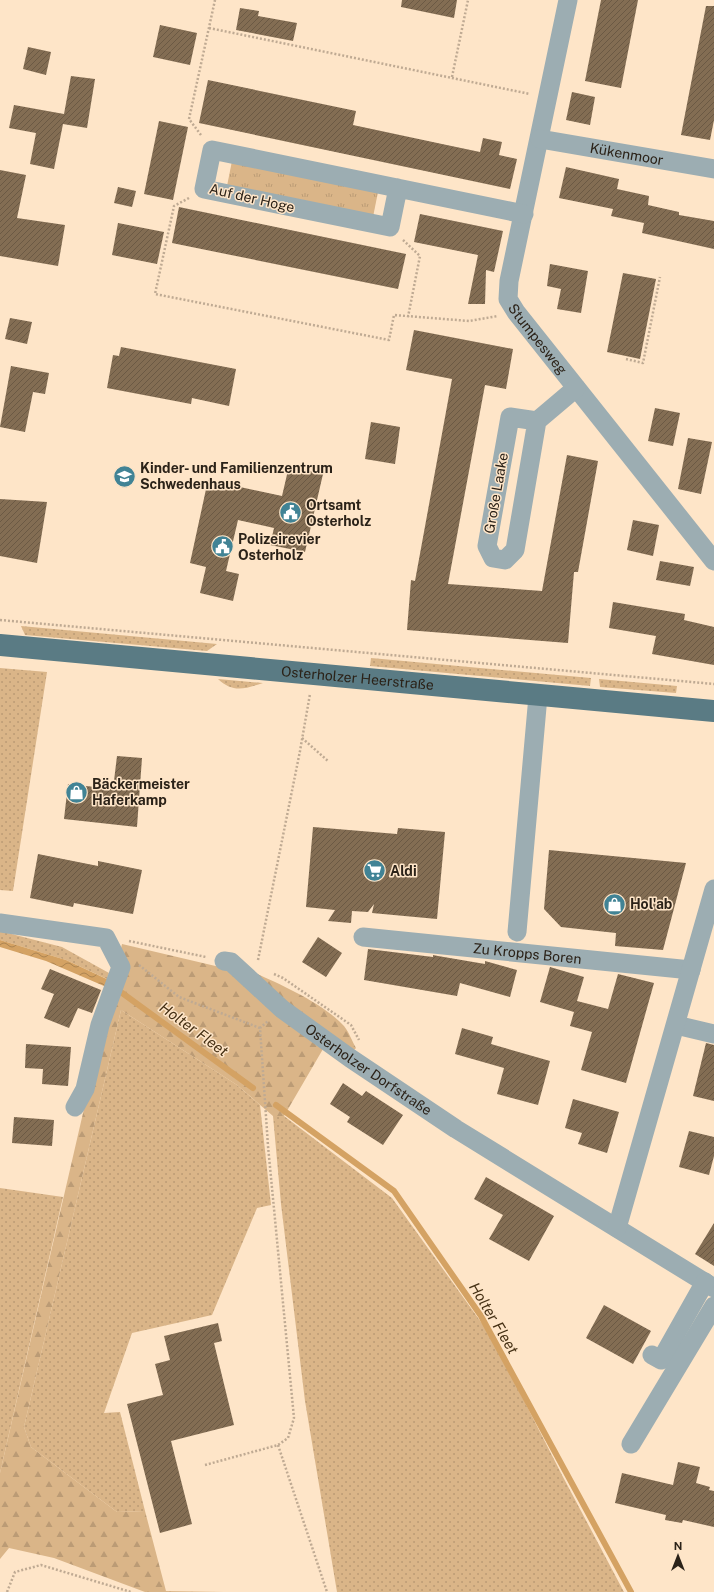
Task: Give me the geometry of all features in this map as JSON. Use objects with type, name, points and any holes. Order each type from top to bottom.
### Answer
[{"type":"main road","name":"Osterholzer Heerstraße","points":[[0,645],[538,696],[714,711]]},
{"type":"street","name":"Stumpesweg","points":[[568,0],[509,281],[508,299],[516,312],[714,561]]},
{"type":"street","name":"Kükenmoor","points":[[540,139],[714,169]]},
{"type":"street","points":[[212,150],[524,214]]},
{"type":"street","name":"Auf der Hoge","points":[[212,150],[204,189],[390,227]]},
{"type":"street","points":[[390,227],[398,188]]},
{"type":"street","points":[[537,422],[576,388]]},
{"type":"street","name":"Große Laake","points":[[510,417],[537,422],[515,550],[505,560],[493,558],[487,546],[510,417]]},
{"type":"street","points":[[517,932],[538,696]]},
{"type":"street","points":[[617,1228],[714,889]]},
{"type":"street","points":[[0,924],[106,938],[121,967],[100,1025],[85,1089],[76,1107]]},
{"type":"street","name":"Zu Kropps Boren","points":[[363,937],[691,970]]},
{"type":"street","name":"Osterholzer Dorfstraße","points":[[227,962],[282,1009],[456,1129],[709,1285]]},
{"type":"street","points":[[676,1025],[714,1034]]},
{"type":"street","points":[[652,1355],[661,1360],[709,1285]]},
{"type":"street","points":[[631,1444],[714,1306]]},
{"type":"path","points":[[212,150],[189,118],[215,0]]},
{"type":"path","points":[[452,77],[468,0]]},
{"type":"path","points":[[209,28],[548,98]]},
{"type":"path","points":[[204,189],[174,206],[155,294],[389,340],[394,315],[469,321],[516,312]]},
{"type":"path","points":[[390,227],[420,256],[408,316]]},
{"type":"path","points":[[626,360],[643,363],[660,277]]},
{"type":"path","points":[[0,620],[714,684]]},
{"type":"path","points":[[106,938],[124,940],[227,962],[257,966],[302,738],[313,674]]},
{"type":"path","points":[[302,738],[328,761]]},
{"type":"path","points":[[136,963],[179,997],[260,1028]]},
{"type":"path","points":[[270,972],[283,978],[351,1025],[360,1042]]},
{"type":"path","points":[[260,1028],[282,1009]]},
{"type":"path","points":[[205,1465],[278,1445],[288,1438],[294,1418],[268,1146],[260,1028]]},
{"type":"path","points":[[278,1445],[327,1592]]},
{"type":"path","points":[[7,1592],[15,1572],[41,1565],[131,1592]]},
{"type":"green space","points":[[232,161],[378,192],[373,217],[227,186]]},
{"type":"green space","points":[[21,626],[217,644],[207,651],[25,635]]},
{"type":"green space","points":[[371,658],[591,678],[590,686],[370,666]]},
{"type":"green space","points":[[0,668],[47,672],[13,891],[0,890]]},
{"type":"green space","points":[[218,679],[263,683],[250,687],[234,688]]},
{"type":"green space","points":[[599,679],[677,686],[676,693],[600,687]]},
{"type":"green space","points":[[0,931],[62,947],[109,973],[107,979],[66,960],[0,940]]},
{"type":"green space","points":[[122,944],[224,968],[323,1049],[284,1116],[273,1116],[237,1085],[121,1010],[24,1427],[31,1447],[117,1512],[145,1511],[166,1591],[224,1592],[145,1592],[54,1558],[9,1548],[0,1559],[0,1473]]},
{"type":"green space","points":[[255,973],[302,996],[336,1018],[344,1026],[356,1048],[353,1051],[249,975]]},
{"type":"green space","points":[[121,1010],[237,1085],[260,1105],[271,1205],[257,1208],[212,1315],[132,1333],[104,1413],[120,1412],[145,1511],[117,1512],[31,1447],[24,1427]]},
{"type":"green space","points":[[273,1116],[284,1116],[392,1198],[491,1336],[624,1592],[337,1592],[305,1401],[281,1204]]},
{"type":"green space","points":[[0,1188],[63,1197],[0,1473]]},
{"type":"water","points":[[0,940],[66,960],[113,982],[111,989],[46,961],[0,947]]},
{"type":"building","points":[[402,0],[457,0],[454,18],[401,7]]},
{"type":"building","points":[[601,0],[638,0],[621,88],[585,81]]},
{"type":"building","points":[[706,6],[714,6],[714,120],[710,140],[681,135]]},
{"type":"building","points":[[240,8],[259,11],[258,16],[297,23],[293,41],[236,30]]},
{"type":"building","points":[[160,25],[197,33],[190,65],[153,57]]},
{"type":"building","points":[[28,47],[51,52],[46,75],[23,69]]},
{"type":"building","points":[[71,76],[95,79],[87,128],[63,124],[54,169],[30,164],[36,133],[9,128],[14,105],[64,114]]},
{"type":"building","points":[[208,80],[356,111],[353,125],[442,144],[480,152],[483,138],[502,142],[499,155],[517,159],[510,189],[199,123]]},
{"type":"building","points":[[572,92],[595,97],[590,125],[566,120]]},
{"type":"building","points":[[159,121],[188,127],[173,200],[144,194]]},
{"type":"building","points":[[566,167],[619,179],[617,189],[649,196],[648,205],[679,212],[679,215],[714,221],[714,249],[642,233],[644,223],[611,216],[613,209],[559,198]]},
{"type":"building","points":[[0,170],[26,175],[17,218],[65,225],[58,266],[0,256]]},
{"type":"building","points":[[118,187],[136,191],[132,207],[114,203]]},
{"type":"building","points":[[179,207],[406,254],[398,289],[172,243]]},
{"type":"building","points":[[420,214],[503,231],[494,272],[486,270],[485,304],[468,304],[478,255],[414,242]]},
{"type":"building","points":[[118,223],[164,232],[157,264],[112,255]]},
{"type":"building","points":[[550,264],[588,271],[581,313],[557,309],[561,289],[547,286]]},
{"type":"building","points":[[623,273],[656,279],[640,359],[607,352]]},
{"type":"building","points":[[10,318],[32,322],[27,344],[5,339]]},
{"type":"building","points":[[414,330],[513,349],[506,389],[485,385],[448,584],[542,591],[567,455],[598,461],[578,572],[574,572],[568,643],[407,630],[411,580],[415,581],[452,379],[406,370]]},
{"type":"building","points":[[121,347],[236,369],[229,406],[192,398],[191,404],[107,388],[113,355],[119,356]]},
{"type":"building","points":[[11,366],[49,373],[45,394],[33,392],[25,432],[0,427]]},
{"type":"building","points":[[655,408],[680,413],[673,446],[648,441]]},
{"type":"building","points":[[371,422],[400,427],[395,464],[365,459]]},
{"type":"building","points":[[688,438],[712,442],[701,494],[678,489]]},
{"type":"building","points":[[289,466],[323,474],[305,552],[270,545],[274,528],[238,520],[226,571],[239,574],[233,601],[200,593],[206,567],[190,563],[208,480],[282,496]]},
{"type":"building","points":[[0,499],[47,502],[37,563],[0,556]]},
{"type":"building","points":[[633,520],[659,525],[653,556],[627,550]]},
{"type":"building","points":[[660,561],[694,567],[690,586],[656,580]]},
{"type":"building","points":[[613,602],[685,614],[684,620],[714,627],[714,665],[652,654],[656,636],[609,628]]},
{"type":"building","points":[[117,756],[142,758],[137,827],[64,819],[68,784],[113,789]]},
{"type":"building","name":"Aldi","points":[[313,827],[397,834],[398,828],[445,832],[437,919],[372,913],[374,904],[368,912],[352,911],[351,923],[328,921],[335,910],[306,907]]},
{"type":"building","points":[[549,850],[686,863],[663,950],[615,946],[616,933],[561,927],[544,909]]},
{"type":"building","points":[[38,854],[98,866],[98,861],[142,870],[133,914],[74,903],[73,907],[30,898]]},
{"type":"building","points":[[318,937],[342,953],[326,977],[302,962]]},
{"type":"building","points":[[368,949],[433,957],[433,955],[485,964],[485,961],[517,970],[510,997],[460,983],[457,996],[364,980]]},
{"type":"building","points":[[550,967],[584,977],[577,1001],[608,1009],[618,974],[654,983],[626,1083],[581,1070],[592,1032],[570,1026],[574,1012],[540,1002]]},
{"type":"building","points":[[50,969],[101,990],[92,1013],[78,1008],[69,1028],[44,1018],[54,994],[41,989]]},
{"type":"building","points":[[462,1028],[493,1037],[491,1044],[550,1061],[538,1105],[497,1094],[504,1068],[455,1054]]},
{"type":"building","points":[[706,1043],[714,1045],[714,1101],[693,1096]]},
{"type":"building","points":[[26,1044],[71,1047],[68,1086],[42,1084],[43,1069],[25,1068]]},
{"type":"building","points":[[343,1083],[362,1096],[366,1091],[403,1115],[383,1145],[347,1122],[350,1117],[330,1104]]},
{"type":"building","points":[[573,1099],[619,1112],[607,1153],[578,1144],[582,1133],[565,1128]]},
{"type":"building","points":[[14,1117],[54,1120],[52,1146],[12,1143]]},
{"type":"building","points":[[689,1131],[714,1137],[714,1156],[709,1175],[679,1167]]},
{"type":"building","points":[[486,1177],[554,1216],[529,1261],[489,1239],[503,1215],[474,1199]]},
{"type":"building","points":[[714,1223],[714,1266],[695,1254]]},
{"type":"building","points":[[604,1305],[651,1331],[633,1364],[586,1338]]},
{"type":"building","points":[[218,1323],[222,1341],[214,1343],[234,1425],[171,1441],[192,1524],[160,1533],[127,1404],[163,1395],[155,1364],[170,1360],[164,1336]]},
{"type":"building","points":[[678,1462],[700,1467],[696,1483],[710,1487],[709,1490],[714,1491],[714,1527],[683,1520],[682,1523],[665,1520],[666,1515],[615,1503],[622,1473],[673,1485]]},
{"type":"waterway","name":"Holter Fleet","points":[[118,990],[253,1088]]},
{"type":"waterway","name":"Holter Fleet","points":[[276,1105],[394,1191],[481,1316],[631,1592]]},
{"type":"place","name":"Kinder- und Familienzentrum Schwedenhaus","points":[[124,476]]},
{"type":"place","name":"Ortsamt Osterholz","points":[[290,513]]},
{"type":"place","name":"Polizeirevier Osterholz","points":[[223,547]]},
{"type":"place","name":"Bäckermeister Haferkamp","points":[[76,792]]},
{"type":"place","name":"Aldi","points":[[375,871]]},
{"type":"place","name":"Hol'ab","points":[[614,904]]}]
